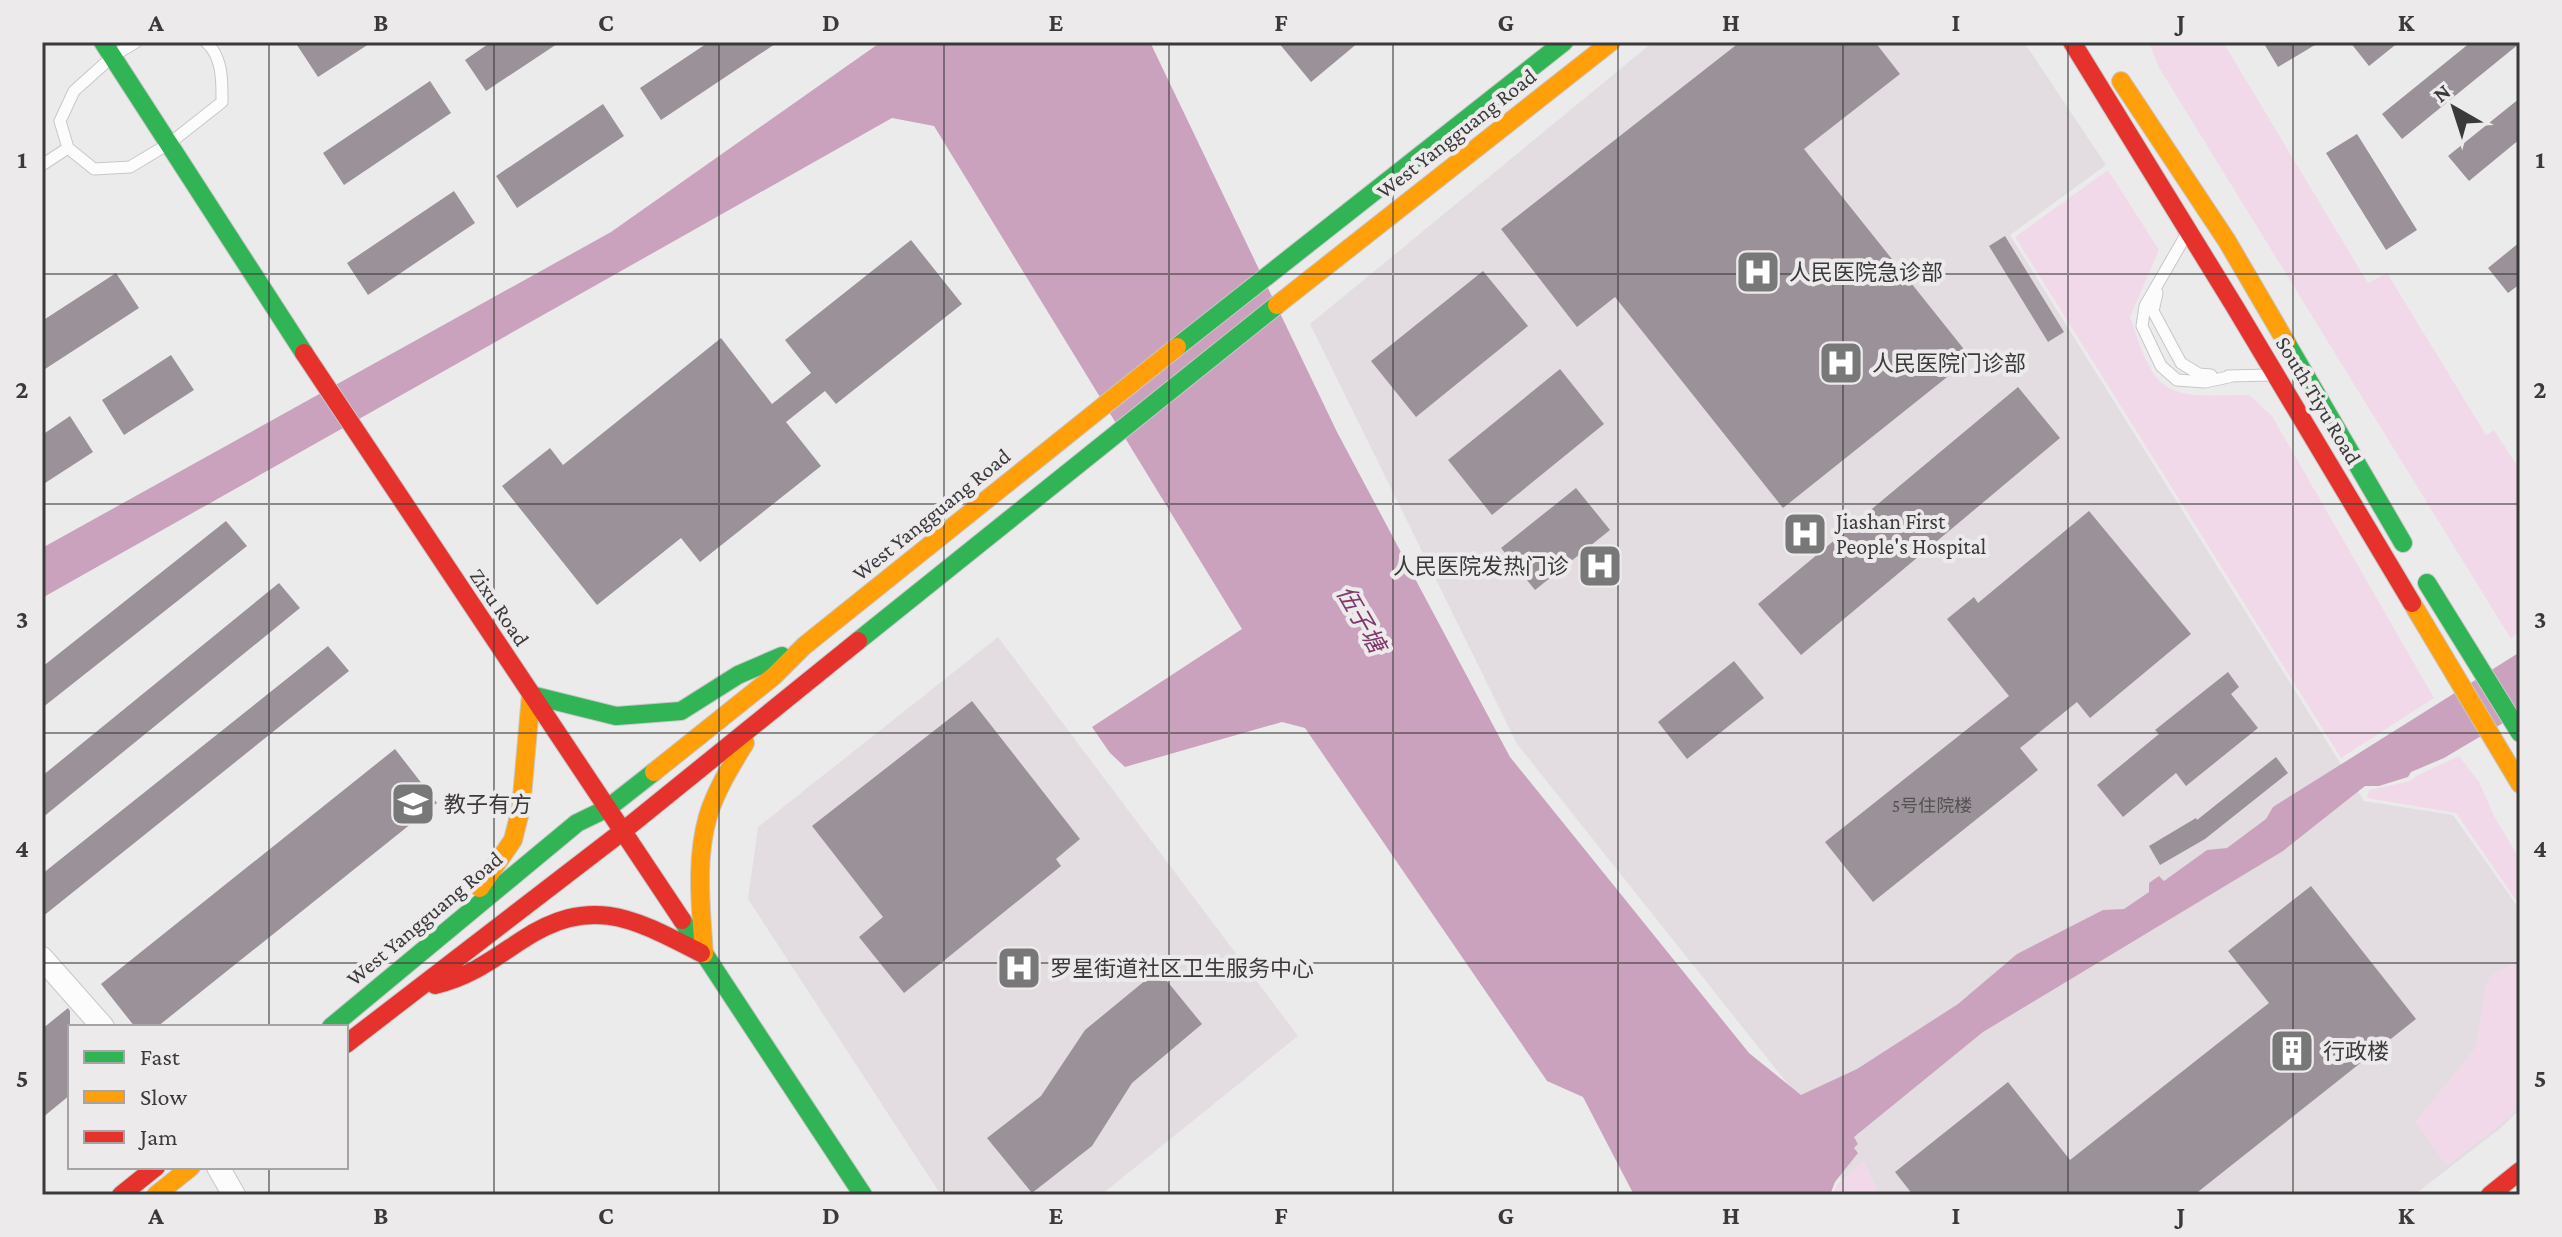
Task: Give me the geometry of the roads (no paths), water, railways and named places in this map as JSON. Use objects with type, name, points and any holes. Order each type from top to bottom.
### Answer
[{"type":"main road","name":"West Yangguang Road","points":[[333,1025],[577,823],[608,808],[774,676],[804,646],[1298,250],[1564,42]]},
{"type":"main road","name":"West Yangguang Road","points":[[348,1042],[623,831],[1089,453],[1611,42]]},
{"type":"main road","name":"South Tiyu Road","points":[[2072,42],[2451,665],[2520,784]]},
{"type":"main road","name":"Zixu Road","points":[[108,49],[378,467],[863,1195]]},
{"type":"main road","name":"South Tiyu Road","points":[[2111,67],[2210,216],[2519,732]]},
{"type":"main road","points":[[461,917],[513,840],[521,808],[531,695],[616,716],[681,711],[738,675],[804,646]]},
{"type":"main road","points":[[420,988],[475,974],[538,929],[576,914],[612,913],[651,927],[704,954],[701,867],[707,818],[725,775],[760,721]]},
{"type":"main road","points":[[121,1195],[154,1169]]},
{"type":"main road","points":[[156,1195],[188,1169]]},
{"type":"main road","points":[[2490,1195],[2520,1171]]},
{"type":"street","points":[[42,958],[101,1025]]},
{"type":"street","points":[[219,1169],[234,1195]]},
{"type":"lane","points":[[136,42],[108,49],[74,91],[60,121],[68,148],[94,169],[130,167],[170,143],[222,102],[222,72],[211,43]]},
{"type":"lane","points":[[42,165],[68,148]]},
{"type":"lane","points":[[2210,216],[2188,231],[2145,306],[2142,326],[2161,366],[2177,380],[2205,382],[2233,376]]},
{"type":"lane","points":[[2159,281],[2153,311],[2181,363],[2199,374],[2275,375]]},
{"type":"water","name":"伍子塘","points":[[881,42],[1150,42],[1337,432],[1510,757],[1749,1053],[1801,1095],[1857,1069],[1958,1004],[2017,954],[2103,910],[2124,909],[2149,892],[2149,883],[2159,876],[2164,881],[2207,850],[2227,848],[2266,819],[2273,807],[2520,652],[2520,713],[2444,758],[2411,772],[2408,777],[2379,786],[2365,786],[2283,851],[1983,1032],[1854,1137],[1858,1144],[1854,1148],[1858,1153],[1835,1182],[1830,1195],[1634,1195],[1583,1097],[1547,1081],[1305,728],[1282,722],[1125,767],[1110,753],[1092,727],[1242,629],[934,126],[892,118],[42,598],[42,548],[611,232]]},
{"type":"place","name":"人民医院急诊部","points":[[1758,272]]},
{"type":"place","name":"人民医院门诊部","points":[[1841,363]]},
{"type":"place","name":"Jiashan First People's Hospital","points":[[1805,534]]},
{"type":"place","name":"人民医院发热门诊","points":[[1600,566]]},
{"type":"place","name":"教子有方","points":[[413,804]]},
{"type":"place","name":"罗星街道社区卫生服务中心","points":[[1019,968]]},
{"type":"place","name":"行政楼","points":[[2292,1051]]}]
